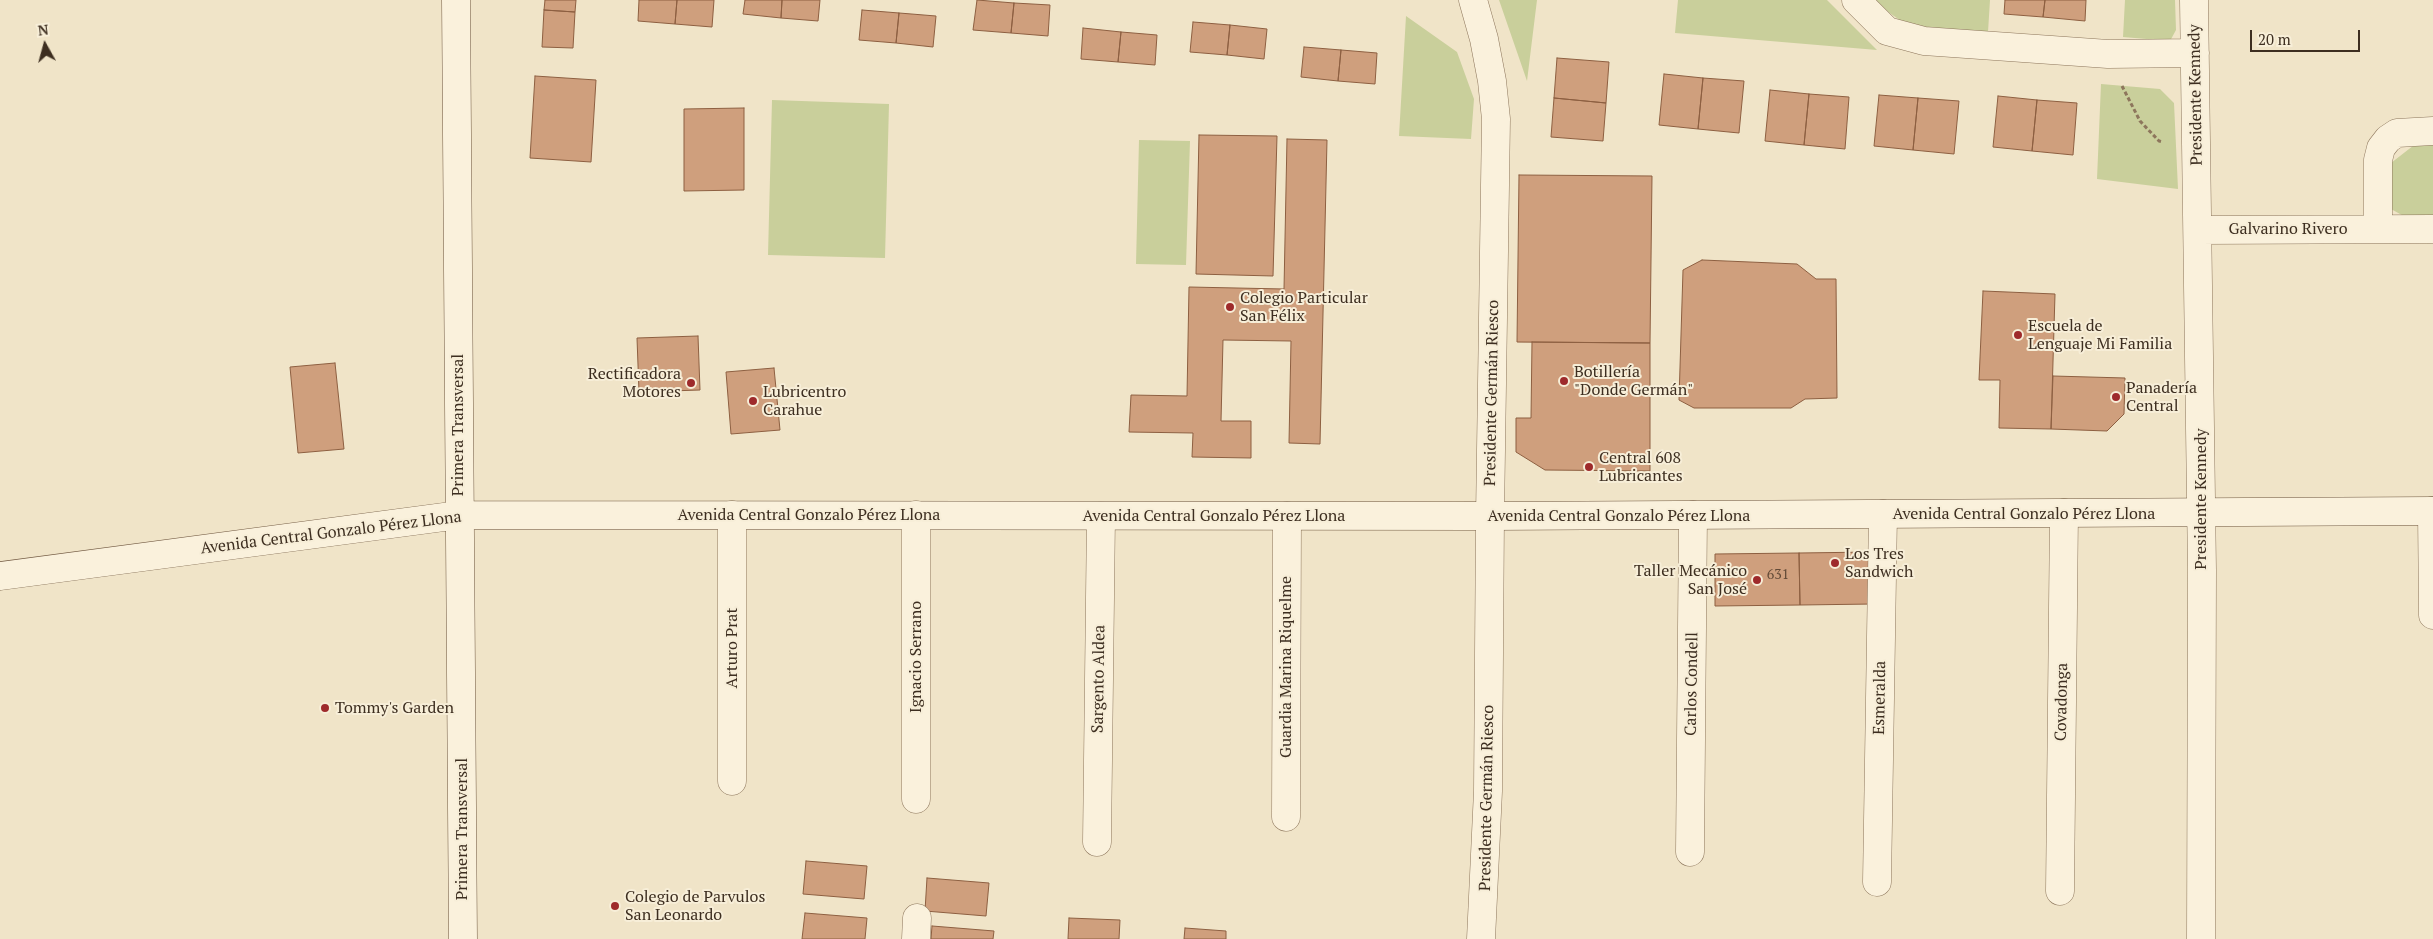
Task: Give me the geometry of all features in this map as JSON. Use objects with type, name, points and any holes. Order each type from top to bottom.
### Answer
[{"type":"street","name":"Primera Transversal","points":[[456,0],[463,939]]},
{"type":"street","name":"Presidente Germán Riesco","points":[[1473,0],[1484,39],[1492,81],[1496,119],[1488,791],[1482,939]]},
{"type":"street","points":[[1856,0],[1887,31],[1924,41],[2108,54],[2195,54]]},
{"type":"street","name":"Presidente Kennedy","points":[[2194,0],[2201,512],[2201,939]]},
{"type":"street","points":[[2378,229],[2378,160],[2381,148],[2388,139],[2397,133],[2433,131]]},
{"type":"street","name":"Galvarino Rivero","points":[[2198,230],[2433,229]]},
{"type":"street","name":"Avenida Central Gonzalo Pérez Llona","points":[[0,576],[394,522],[459,515],[1490,516],[2433,512]]},
{"type":"street","points":[[2433,512],[2433,615]]},
{"type":"street","name":"Covadonga","points":[[2060,891],[2064,513]]},
{"type":"street","name":"Esmeralda","points":[[1878,882],[1883,514]]},
{"type":"street","name":"Arturo Prat","points":[[732,515],[732,781]]},
{"type":"street","name":"Ignacio Serrano","points":[[916,515],[916,799]]},
{"type":"street","name":"Carlos Condell","points":[[1690,852],[1694,515]]},
{"type":"street","name":"Sargento Aldea","points":[[1097,842],[1101,516]]},
{"type":"street","name":"Guardia Marina Riquelme","points":[[1286,818],[1288,516]]},
{"type":"path","points":[[2108,54],[2140,121],[2159,141],[2196,151]]},
{"type":"green space","points":[[1499,0],[1537,0],[1527,81]]},
{"type":"green space","points":[[1678,0],[1827,0],[1877,50],[1675,33]]},
{"type":"green space","points":[[1876,0],[1990,0],[1988,32],[1914,30],[1884,9]]},
{"type":"green space","points":[[2125,0],[2175,0],[2176,30],[2170,41],[2123,37]]},
{"type":"green space","points":[[1406,16],[1457,52],[1474,99],[1471,139],[1399,136]]},
{"type":"green space","points":[[2101,84],[2160,89],[2174,103],[2178,189],[2097,179]]},
{"type":"green space","points":[[772,100],[889,104],[885,258],[768,255]]},
{"type":"green space","points":[[1139,140],[1190,141],[1186,265],[1136,264]]},
{"type":"green space","points":[[2418,142],[2433,142],[2433,220],[2409,219],[2391,209],[2391,163]]},
{"type":"building","points":[[545,0],[576,0],[575,12],[544,10]]},
{"type":"building","points":[[639,0],[677,0],[675,24],[638,21]]},
{"type":"building","points":[[677,0],[714,0],[712,27],[675,24]]},
{"type":"building","points":[[745,0],[782,0],[781,18],[743,14]]},
{"type":"building","points":[[782,0],[820,0],[818,21],[781,18]]},
{"type":"building","points":[[977,0],[1014,3],[1011,33],[973,30]]},
{"type":"building","points":[[2005,0],[2045,0],[2043,17],[2004,14]]},
{"type":"building","points":[[2045,0],[2086,0],[2085,21],[2043,17]]},
{"type":"building","points":[[1014,3],[1050,5],[1048,36],[1011,33]]},
{"type":"building","points":[[544,10],[575,12],[573,48],[542,47]]},
{"type":"building","points":[[862,10],[899,13],[896,43],[859,40]]},
{"type":"building","points":[[899,13],[936,16],[933,47],[896,43]]},
{"type":"building","points":[[1193,22],[1230,25],[1227,55],[1190,52]]},
{"type":"building","points":[[1230,25],[1267,29],[1264,59],[1227,55]]},
{"type":"building","points":[[1083,28],[1121,32],[1118,62],[1081,59]]},
{"type":"building","points":[[1121,32],[1157,35],[1155,65],[1118,62]]},
{"type":"building","points":[[1304,47],[1341,50],[1338,81],[1301,77]]},
{"type":"building","points":[[1341,50],[1377,53],[1375,84],[1338,81]]},
{"type":"building","points":[[1557,58],[1609,62],[1606,103],[1554,98]]},
{"type":"building","points":[[1664,74],[1703,78],[1698,129],[1659,125]]},
{"type":"building","points":[[535,76],[596,80],[591,162],[530,158]]},
{"type":"building","points":[[1703,78],[1744,81],[1739,133],[1698,129]]},
{"type":"building","points":[[1770,90],[1809,94],[1804,145],[1765,141]]},
{"type":"building","points":[[1809,94],[1849,97],[1845,149],[1804,145]]},
{"type":"building","points":[[1879,95],[1918,98],[1913,150],[1874,146]]},
{"type":"building","points":[[1998,96],[2037,100],[2032,151],[1993,147]]},
{"type":"building","points":[[1554,98],[1606,103],[1603,141],[1551,137]]},
{"type":"building","points":[[1918,98],[1959,101],[1954,154],[1913,150]]},
{"type":"building","points":[[2037,100],[2077,103],[2073,155],[2032,151]]},
{"type":"building","points":[[744,108],[744,190],[684,191],[684,109]]},
{"type":"building","points":[[1199,135],[1277,136],[1273,276],[1196,274]]},
{"type":"building","points":[[1287,139],[1327,140],[1320,444],[1289,443],[1291,341],[1223,340],[1221,421],[1251,421],[1251,458],[1192,457],[1193,433],[1129,432],[1131,395],[1187,396],[1189,287],[1284,289]]},
{"type":"building","points":[[1519,175],[1652,176],[1650,343],[1517,342]]},
{"type":"building","points":[[1702,260],[1797,264],[1816,279],[1836,279],[1837,398],[1805,399],[1791,408],[1694,408],[1679,400],[1683,270]]},
{"type":"building","name":"Escuela de Lenguaje Mi Familia","points":[[1983,291],[2055,294],[2051,429],[1999,428],[2000,380],[1979,380]]},
{"type":"building","points":[[698,336],[700,390],[639,392],[637,338]]},
{"type":"building","points":[[1532,342],[1650,343],[1650,471],[1545,470],[1516,452],[1516,418],[1531,418]]},
{"type":"building","points":[[335,363],[344,449],[298,453],[290,367]]},
{"type":"building","name":"Lubricentro Carahue","points":[[774,368],[780,430],[731,434],[726,372]]},
{"type":"building","points":[[2053,376],[2125,378],[2124,414],[2107,431],[2051,429]]},
{"type":"building","points":[[1872,552],[1873,604],[1800,605],[1799,553]]},
{"type":"building","name":"Taller Mecánico San José","points":[[1799,553],[1800,605],[1715,606],[1715,554]]},
{"type":"building","points":[[806,861],[867,866],[864,899],[803,894]]},
{"type":"building","points":[[927,878],[989,883],[986,916],[925,911]]},
{"type":"building","points":[[805,913],[867,918],[865,939],[802,939]]},
{"type":"building","points":[[1069,918],[1120,920],[1119,939],[1068,939]]},
{"type":"building","points":[[932,926],[994,931],[993,939],[931,939]]},
{"type":"building","points":[[1185,928],[1226,931],[1226,939],[1184,939]]},
{"type":"place","name":"Colegio Particular San Félix","points":[[1230,307]]},
{"type":"place","name":"Escuela de Lenguaje Mi Familia","points":[[2018,335]]},
{"type":"place","name":"Botillería \"Donde Germán\"","points":[[1564,381]]},
{"type":"place","name":"Rectificadora Motores","points":[[691,383]]},
{"type":"place","name":"Panadería Central","points":[[2116,397]]},
{"type":"place","name":"Lubricentro Carahue","points":[[753,401]]},
{"type":"place","name":"Central 608 Lubricantes","points":[[1589,467]]},
{"type":"place","name":"Los Tres Sandwich","points":[[1835,563]]},
{"type":"place","name":"Taller Mecánico San José","points":[[1757,580]]},
{"type":"place","name":"Tommy's Garden","points":[[325,708]]},
{"type":"place","name":"Colegio de Parvulos San Leonardo","points":[[615,906]]}]
